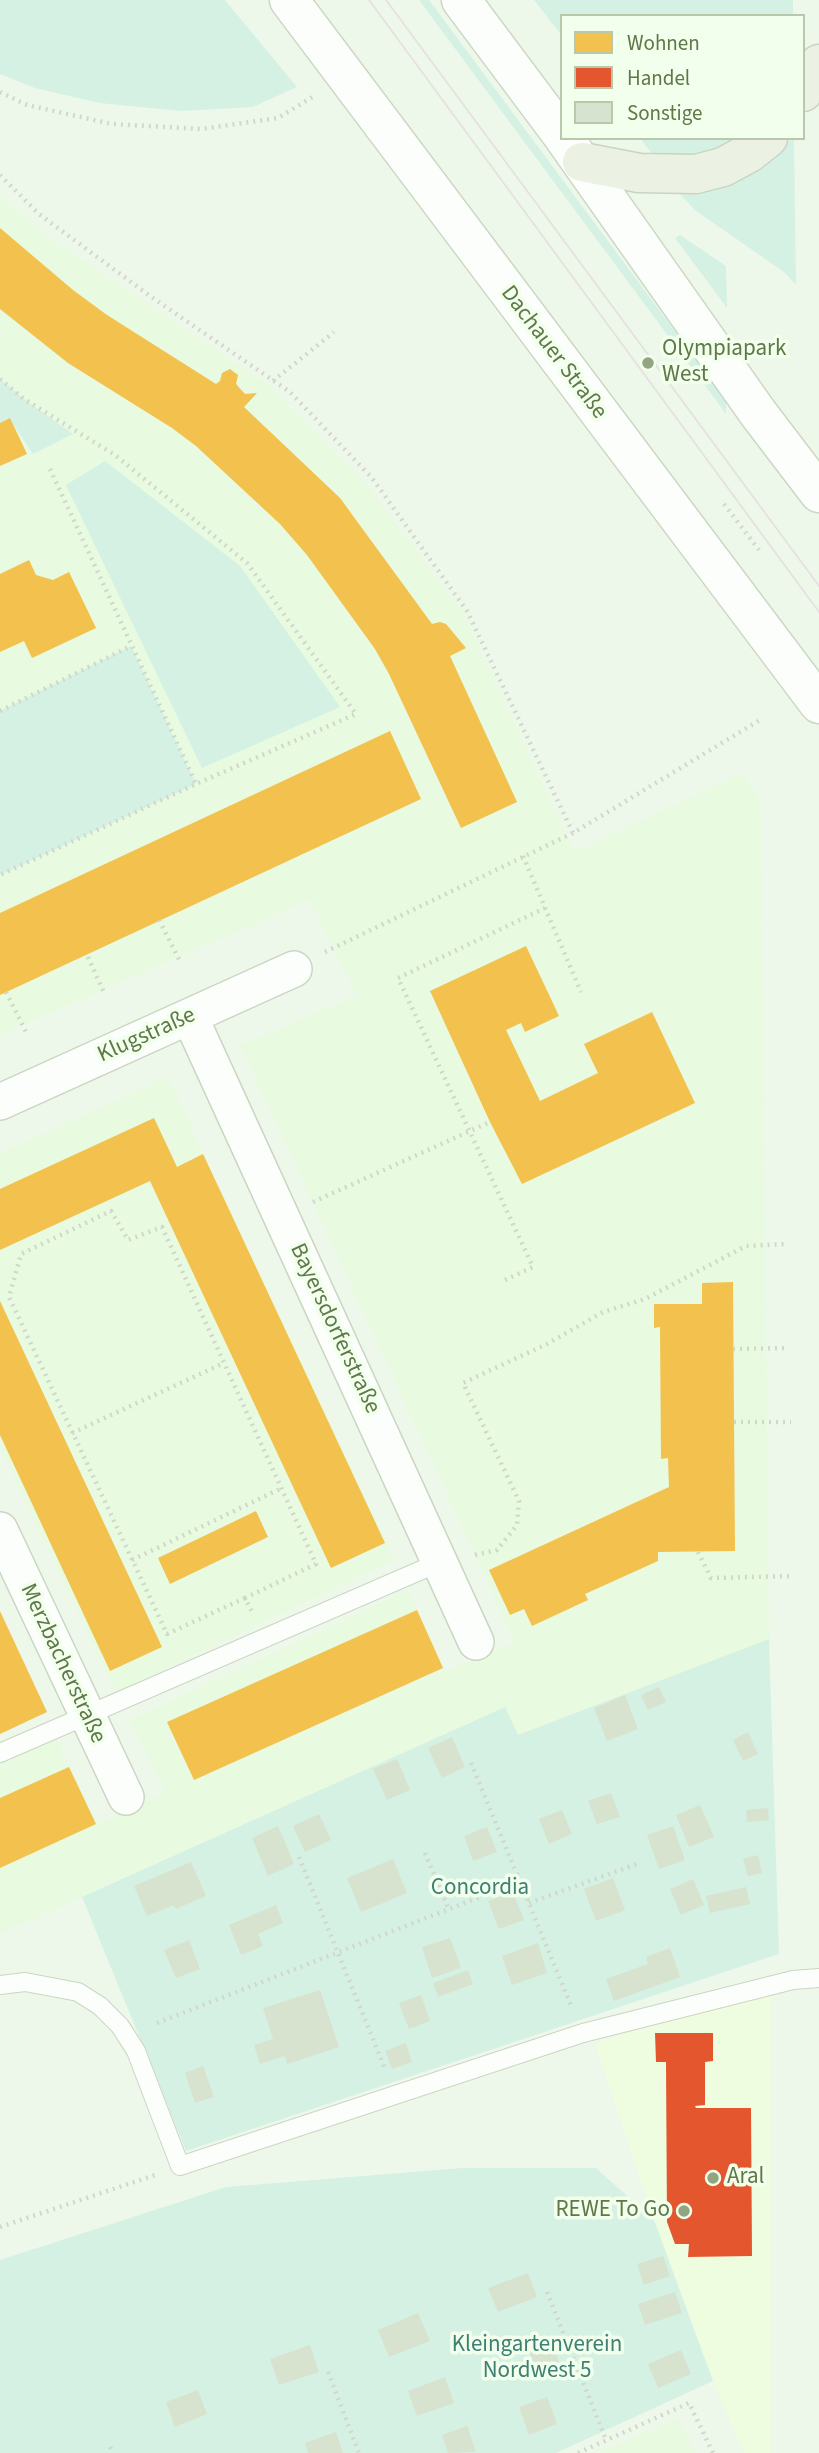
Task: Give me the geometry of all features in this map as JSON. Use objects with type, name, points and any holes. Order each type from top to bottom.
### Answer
[{"type":"highway","points":[[805,88],[819,64]]},
{"type":"highway","points":[[569,145],[639,173],[696,174],[723,167],[749,153],[765,140]]},
{"type":"main road","name":"Dachauer Straße","points":[[289,0],[819,704]]},
{"type":"main road","points":[[461,0],[560,133]]},
{"type":"main road","points":[[569,145],[758,413],[819,493]]},
{"type":"street","name":"Klugstraße","points":[[0,1102],[294,969]]},
{"type":"street","name":"Bayersdorferstraße","points":[[190,1017],[476,1642]]},
{"type":"street","name":"Merzbacherstraße","points":[[0,1530],[126,1797]]},
{"type":"lane","points":[[0,1753],[440,1562]]},
{"type":"lane","points":[[0,1985],[25,1982],[78,1992],[100,2006],[121,2026],[136,2051],[180,2166],[583,2033],[793,1980],[819,1978]]},
{"type":"path","points":[[0,92],[27,105],[112,124],[201,129],[278,118],[314,96]]},
{"type":"path","points":[[0,175],[39,214],[150,296],[290,392],[372,478],[467,611],[573,833]]},
{"type":"path","points":[[273,381],[334,332]]},
{"type":"path","points":[[0,379],[24,399],[115,455],[247,563],[356,714],[196,784],[0,875]]},
{"type":"path","points":[[50,469],[196,784]]},
{"type":"path","points":[[724,504],[760,550]]},
{"type":"path","points":[[0,711],[131,646]]},
{"type":"path","points":[[294,969],[351,938],[573,833],[761,720]]},
{"type":"path","points":[[523,856],[581,992]]},
{"type":"path","points":[[505,1280],[533,1267],[398,978],[545,908]]},
{"type":"path","points":[[159,920],[180,961]]},
{"type":"path","points":[[88,957],[105,995]]},
{"type":"path","points":[[6,992],[26,1031]]},
{"type":"path","points":[[282,1216],[490,1122]]},
{"type":"path","points":[[111,1211],[128,1240],[162,1227],[224,1363],[316,1564],[167,1634],[9,1297],[21,1254],[111,1211]]},
{"type":"path","points":[[440,1562],[497,1550],[517,1525],[519,1501],[463,1383],[547,1345],[603,1312],[645,1299],[746,1247],[787,1244]]},
{"type":"path","points":[[733,1349],[789,1348]]},
{"type":"path","points":[[72,1433],[224,1363]]},
{"type":"path","points":[[734,1422],[791,1422]]},
{"type":"path","points":[[132,1560],[282,1488]]},
{"type":"path","points":[[698,1552],[711,1578],[792,1576]]},
{"type":"path","points":[[245,1598],[264,1637]]},
{"type":"path","points":[[471,1763],[583,2033]]},
{"type":"path","points":[[425,1853],[449,1910]]},
{"type":"path","points":[[299,1857],[396,2096]]},
{"type":"path","points":[[529,1903],[636,1864]]},
{"type":"path","points":[[157,2023],[521,1881]]},
{"type":"path","points":[[0,2227],[180,2166]]},
{"type":"path","points":[[547,2292],[606,2440]]},
{"type":"path","points":[[328,2372],[359,2453]]},
{"type":"path","points":[[578,2453],[689,2403],[713,2453]]},
{"type":"path","points":[[110,2447],[113,2453]]},
{"type":"shaded area","points":[[0,193],[40,231],[268,385],[369,488],[466,618],[574,852],[743,773],[761,802],[769,1639],[518,1736],[504,1707],[0,1934],[0,1763],[56,1738],[98,1824],[165,1792],[130,1720],[408,1590],[446,1671],[515,1642],[240,1045],[357,996],[310,900],[0,1035]]},
{"type":"shaded area","points":[[168,1077],[395,1560],[116,1692],[0,1448],[0,1153]]},
{"type":"shaded area","points":[[771,1990],[771,2453],[744,2453],[713,2381],[654,2220],[595,2043]]},
{"type":"shaded area","points":[[677,2418],[695,2453],[600,2453]]},
{"type":"green space","points":[[0,0],[225,0],[297,87],[253,107],[182,111],[99,103],[35,88],[0,74]]},
{"type":"green space","points":[[419,0],[429,0],[726,400],[726,414]]},
{"type":"green space","points":[[534,0],[793,0],[793,14],[560,14],[560,33]]},
{"type":"green space","points":[[641,140],[738,140],[724,149],[657,161]]},
{"type":"green space","points":[[794,140],[796,285],[784,272],[696,211],[678,192],[785,141]]},
{"type":"green space","points":[[680,235],[726,266],[727,308],[675,238]]},
{"type":"green space","points":[[0,379],[73,434],[33,454],[10,419],[0,423]]},
{"type":"green space","points":[[105,461],[240,566],[340,707],[202,768],[66,485]]},
{"type":"green space","points":[[131,646],[196,784],[0,875],[0,711]]},
{"type":"green space","name":"Concordia","points":[[769,1639],[779,1954],[186,2151],[82,1897],[505,1707],[518,1735]]},
{"type":"green space","name":"Kleingartenverein Nordwest 5","points":[[462,2168],[596,2168],[654,2220],[713,2381],[556,2453],[0,2453],[0,2260],[226,2187]]},
{"type":"building: Wohnen","points":[[0,228],[107,315],[216,384],[222,373],[230,369],[238,375],[236,384],[245,394],[257,393],[244,407],[340,498],[432,624],[446,624],[466,648],[450,656],[517,802],[461,828],[375,649],[307,555],[280,524],[196,446],[68,363],[0,309]]},
{"type":"building: Wohnen","points":[[10,418],[27,454],[0,466],[0,423]]},
{"type":"building: Wohnen","points":[[29,560],[36,575],[53,580],[69,572],[96,628],[32,658],[24,641],[0,652],[0,574]]},
{"type":"building: Wohnen","points":[[390,731],[421,799],[0,995],[0,913]]},
{"type":"building: Wohnen","points":[[526,946],[559,1016],[525,1032],[521,1023],[506,1030],[540,1101],[598,1073],[584,1044],[652,1012],[695,1103],[522,1184],[490,1122],[430,991]]},
{"type":"building: Wohnen","points":[[154,1118],[177,1167],[203,1154],[385,1543],[331,1568],[150,1181],[0,1250],[0,1189]]},
{"type":"building: Wohnen","points":[[733,1282],[735,1551],[658,1552],[658,1561],[585,1594],[588,1600],[532,1626],[524,1609],[510,1615],[489,1570],[669,1487],[668,1458],[661,1459],[660,1327],[654,1328],[654,1304],[702,1304],[702,1283]]},
{"type":"building: Wohnen","points":[[0,1301],[162,1647],[110,1671],[0,1435]]},
{"type":"building: Wohnen","points":[[256,1511],[268,1537],[170,1584],[158,1558]]},
{"type":"building: Wohnen","points":[[417,1610],[443,1668],[194,1780],[167,1722]]},
{"type":"building: Wohnen","points":[[0,1611],[47,1712],[0,1734]]},
{"type":"building: Wohnen","points":[[69,1767],[96,1824],[0,1868],[0,1798]]},
{"type":"building: Handel","points":[[655,2033],[713,2033],[713,2061],[705,2062],[705,2105],[695,2106],[696,2108],[751,2108],[752,2256],[688,2257],[689,2244],[675,2244],[667,2222],[666,2062],[656,2062]]},
{"type":"building: Sonstige","points":[[659,1687],[666,1702],[648,1710],[641,1695]]},
{"type":"building: Sonstige","points":[[625,1695],[638,1729],[607,1741],[594,1708]]},
{"type":"building: Sonstige","points":[[748,1732],[758,1754],[743,1761],[733,1740]]},
{"type":"building: Sonstige","points":[[452,1737],[465,1767],[442,1778],[428,1748]]},
{"type":"building: Sonstige","points":[[397,1759],[410,1790],[387,1800],[373,1769]]},
{"type":"building: Sonstige","points":[[611,1793],[620,1817],[597,1824],[588,1801]]},
{"type":"building: Sonstige","points":[[700,1805],[714,1837],[689,1847],[676,1815]]},
{"type":"building: Sonstige","points":[[768,1808],[769,1820],[747,1822],[746,1810]]},
{"type":"building: Sonstige","points":[[562,1810],[572,1834],[549,1844],[539,1819]]},
{"type":"building: Sonstige","points":[[319,1814],[331,1840],[305,1852],[293,1826]]},
{"type":"building: Sonstige","points":[[278,1826],[294,1864],[268,1876],[252,1838]]},
{"type":"building: Sonstige","points":[[673,1826],[685,1860],[659,1869],[647,1835]]},
{"type":"building: Sonstige","points":[[487,1827],[497,1852],[473,1861],[464,1836]]},
{"type":"building: Sonstige","points":[[758,1855],[762,1873],[748,1876],[743,1859]]},
{"type":"building: Sonstige","points":[[393,1859],[407,1893],[361,1912],[347,1878]]},
{"type":"building: Sonstige","points":[[191,1862],[206,1896],[176,1909],[174,1905],[147,1916],[134,1886]]},
{"type":"building: Sonstige","points":[[613,1878],[625,1910],[596,1921],[584,1889]]},
{"type":"building: Sonstige","points":[[693,1879],[704,1905],[681,1915],[670,1889]]},
{"type":"building: Sonstige","points":[[746,1887],[750,1904],[710,1913],[706,1896]]},
{"type":"building: Sonstige","points":[[513,1892],[524,1920],[499,1929],[488,1901]]},
{"type":"building: Sonstige","points":[[276,1905],[283,1923],[258,1934],[263,1946],[241,1955],[229,1925]]},
{"type":"building: Sonstige","points":[[450,1938],[461,1968],[432,1978],[422,1947]]},
{"type":"building: Sonstige","points":[[189,1940],[200,1969],[176,1978],[164,1950]]},
{"type":"building: Sonstige","points":[[538,1943],[547,1973],[512,1985],[502,1956]]},
{"type":"building: Sonstige","points":[[670,1948],[680,1977],[614,2001],[606,1979],[648,1964],[646,1957]]},
{"type":"building: Sonstige","points":[[468,1970],[473,1984],[438,1997],[433,1983]]},
{"type":"building: Sonstige","points":[[320,1990],[339,2047],[287,2064],[285,2056],[260,2064],[254,2045],[273,2039],[263,2008]]},
{"type":"building: Sonstige","points":[[421,1995],[430,2021],[409,2029],[399,2003]]},
{"type":"building: Sonstige","points":[[406,2043],[412,2062],[392,2069],[385,2051]]},
{"type":"building: Sonstige","points":[[203,2066],[214,2097],[195,2103],[185,2073]]},
{"type":"building: Sonstige","points":[[663,2256],[670,2276],[644,2285],[637,2264]]},
{"type":"building: Sonstige","points":[[528,2273],[537,2297],[498,2312],[488,2288]]},
{"type":"building: Sonstige","points":[[675,2292],[682,2313],[645,2325],[638,2304]]},
{"type":"building: Sonstige","points":[[418,2313],[430,2341],[389,2357],[378,2330]]},
{"type":"building: Sonstige","points":[[550,2340],[560,2366],[537,2374],[528,2348]]},
{"type":"building: Sonstige","points":[[310,2345],[319,2372],[279,2385],[270,2359]]},
{"type":"building: Sonstige","points":[[681,2350],[691,2374],[658,2388],[648,2364]]},
{"type":"building: Sonstige","points":[[445,2377],[454,2403],[417,2416],[408,2391]]},
{"type":"building: Sonstige","points":[[198,2390],[207,2414],[175,2427],[166,2402]]},
{"type":"building: Sonstige","points":[[547,2397],[557,2424],[529,2435],[519,2407]]},
{"type":"building: Sonstige","points":[[467,2426],[476,2452],[448,2453],[442,2435]]},
{"type":"building: Sonstige","points":[[336,2432],[343,2453],[308,2453],[305,2443]]},
{"type":"tram line","points":[[369,0],[819,612]]},
{"type":"tram line","points":[[386,0],[819,586]]},
{"type":"place","name":"Olympiapark West","points":[[648,363]]},
{"type":"place","name":"Aral","points":[[713,2178]]},
{"type":"place","name":"REWE To Go","points":[[684,2211]]}]
